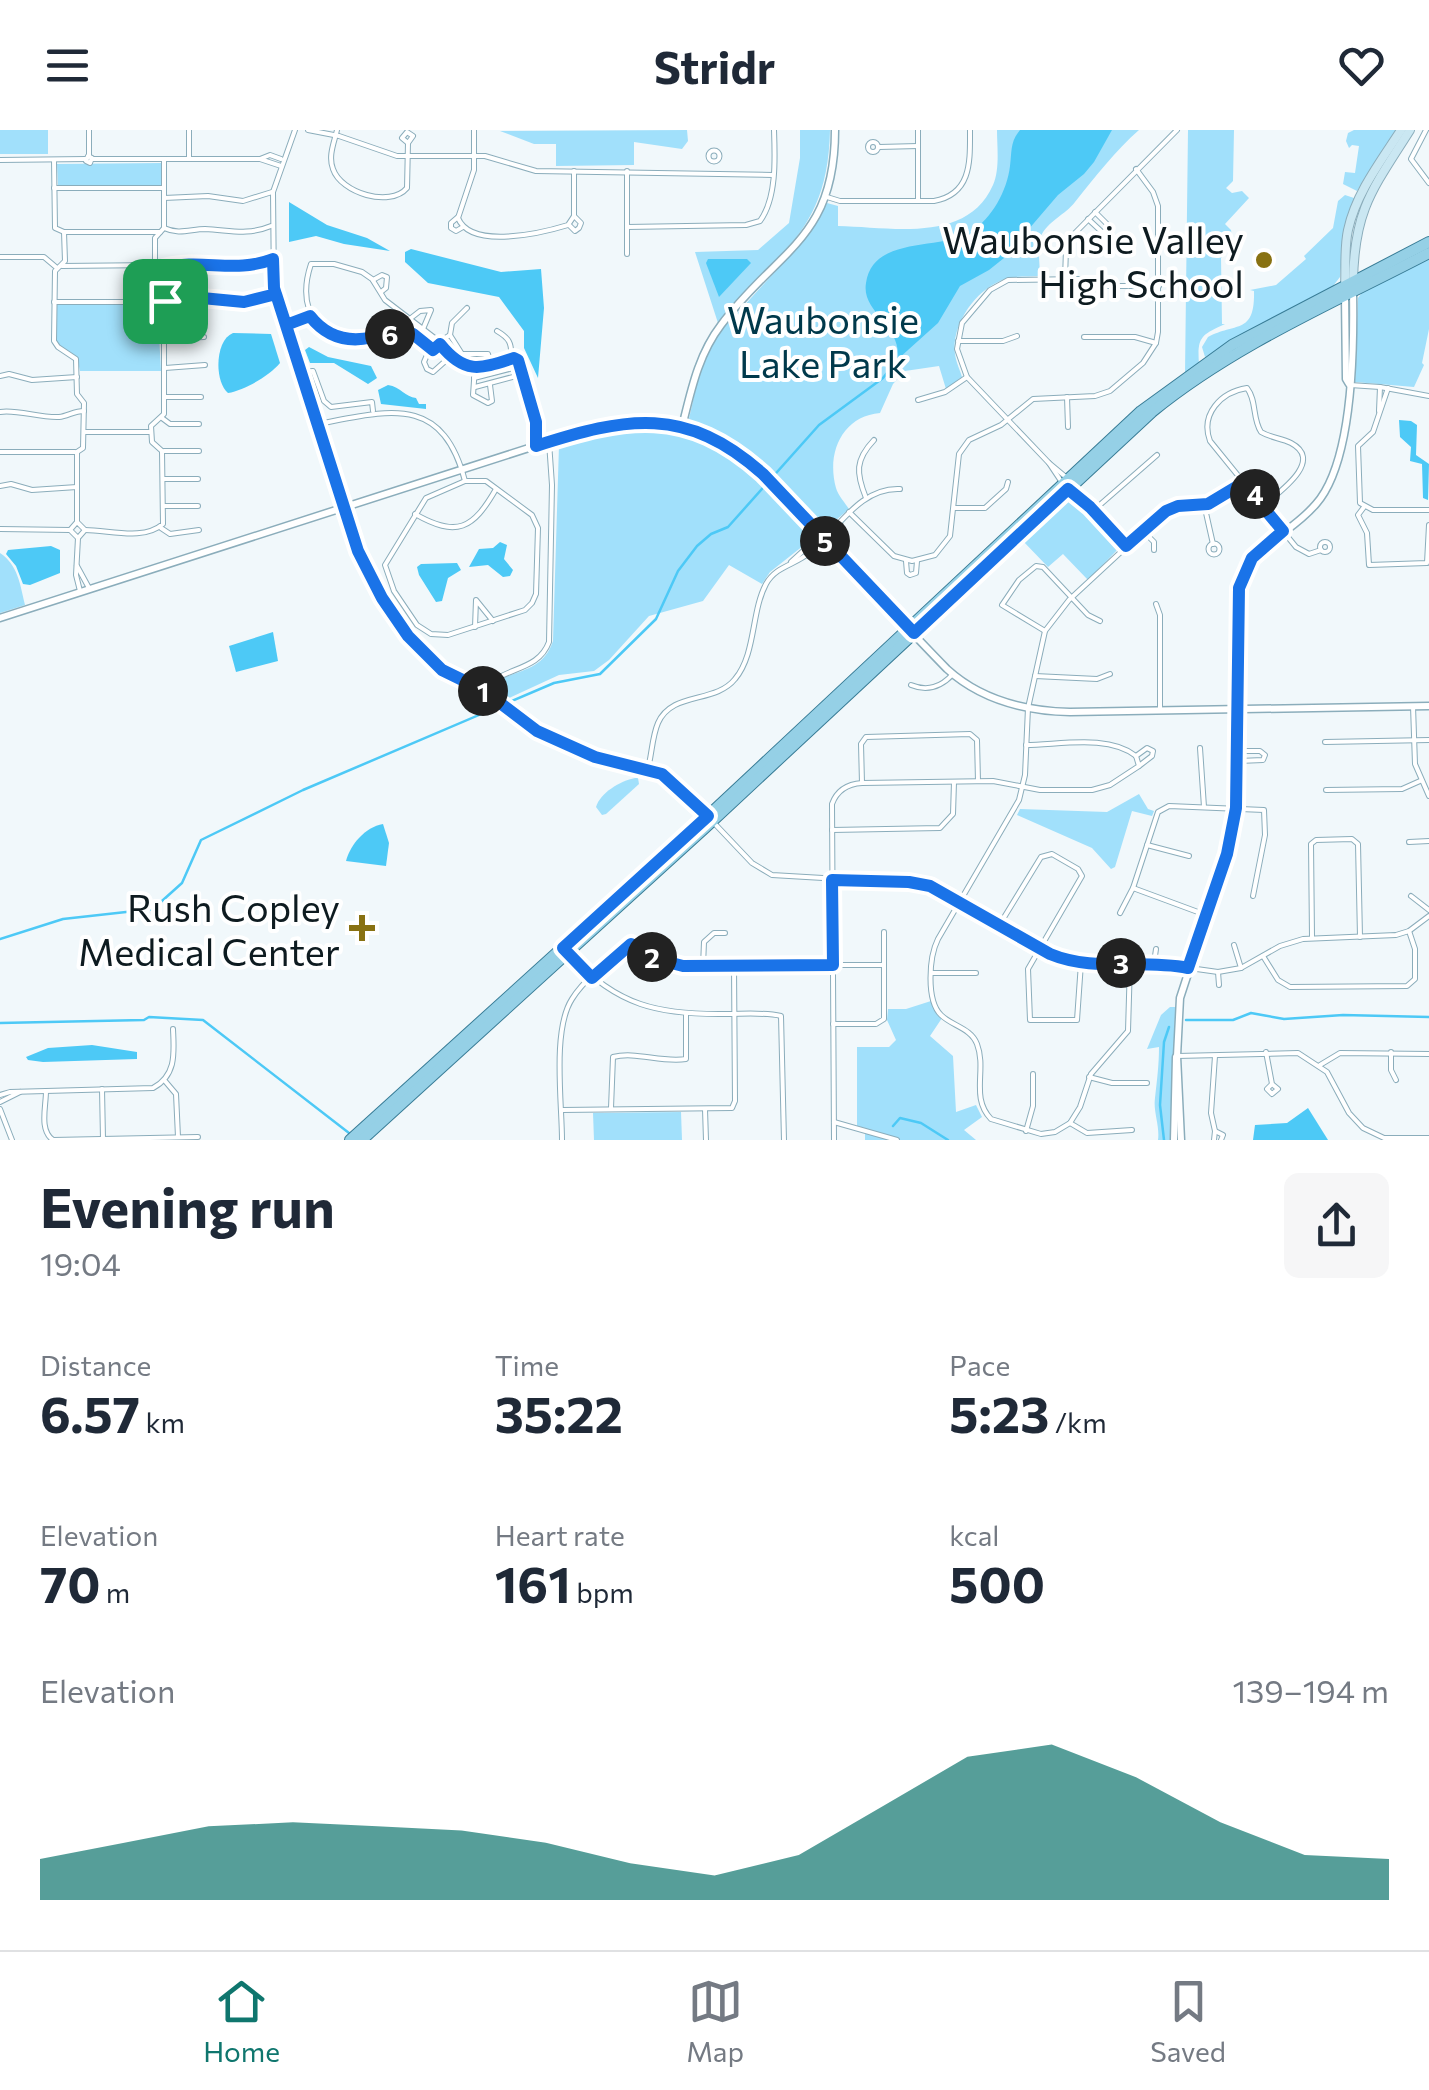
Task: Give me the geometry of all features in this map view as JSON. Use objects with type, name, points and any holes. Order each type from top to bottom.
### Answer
[{"type":"main road","points":[[1349,289],[1346,240],[1351,219],[1401,130]]},
{"type":"main road","points":[[1349,289],[1363,210],[1410,130]]},
{"type":"main road","points":[[1349,289],[1429,242]]},
{"type":"main road","points":[[362,1140],[911,631],[1141,411],[1232,345],[1429,253]]},
{"type":"main road","points":[[350,1140],[566,950]]},
{"type":"street","points":[[89,130],[89,158]]},
{"type":"street","points":[[189,130],[189,159]]},
{"type":"street","points":[[295,130],[273,192],[276,294],[361,556],[382,598],[408,636],[435,664],[483,690],[537,731],[576,750],[648,768],[672,781],[765,872],[785,878],[920,883],[961,901],[1040,948],[1081,963],[1154,962],[1218,972],[1241,968],[1288,943],[1408,932],[1429,913],[1411,896]]},
{"type":"street","points":[[308,130],[336,133],[381,152],[494,158],[536,171],[773,175]]},
{"type":"street","points":[[463,227],[456,232],[451,223],[458,218],[472,176],[474,130]]},
{"type":"street","points":[[627,227],[756,223],[765,214],[773,175],[774,130]]},
{"type":"street","points":[[682,427],[698,367],[716,334],[804,236],[827,197],[834,165],[835,130]]},
{"type":"street","points":[[918,130],[918,201]]},
{"type":"street","points":[[827,197],[840,201],[944,199],[959,190],[970,166],[970,130]]},
{"type":"street","points":[[1065,279],[1068,242],[1177,130]]},
{"type":"street","points":[[1426,130],[1410,159],[1429,183]]},
{"type":"street","points":[[336,133],[331,156],[333,171],[341,182],[351,189],[384,198],[400,195],[408,183],[408,143]]},
{"type":"street","points":[[878,147],[918,146]]},
{"type":"street","points":[[157,265],[155,238],[162,230],[164,159]]},
{"type":"street","points":[[0,160],[260,159],[282,163]]},
{"type":"street","points":[[54,160],[54,228],[64,232],[208,229],[243,234],[272,226]]},
{"type":"street","points":[[714,162],[715,174]]},
{"type":"street","points":[[850,512],[886,550],[906,560],[935,555],[952,530],[962,449],[974,436],[995,428],[1033,399],[1095,396],[1110,391],[1143,363],[1156,343],[1157,200],[1136,169]]},
{"type":"street","points":[[458,218],[463,227],[501,238],[568,225],[574,216],[574,171]]},
{"type":"street","points":[[627,171],[627,254]]},
{"type":"street","points":[[54,188],[164,188]]},
{"type":"street","points":[[164,198],[208,196],[243,200],[273,192]]},
{"type":"street","points":[[1088,219],[1108,233],[1109,226],[1095,212]]},
{"type":"street","points":[[568,225],[575,230],[580,228],[581,223],[574,216]]},
{"type":"street","points":[[0,452],[77,452],[83,448],[84,410],[77,394],[76,358],[55,344],[54,302],[64,232]]},
{"type":"street","points":[[0,257],[44,257],[60,267],[164,268],[202,264],[245,268],[273,259]]},
{"type":"street","points":[[423,330],[431,310],[420,310],[408,319],[389,332],[358,342],[320,330],[310,316],[307,277],[311,264],[334,264],[362,272],[408,319],[463,366],[474,368],[514,358]]},
{"type":"street","points":[[164,268],[169,318],[164,330],[162,418],[167,424],[199,424]]},
{"type":"street","points":[[373,280],[382,275],[387,278],[386,288],[381,292]]},
{"type":"street","points":[[1126,546],[967,376],[960,362],[958,341],[968,314],[1000,283],[1014,279],[1158,286]]},
{"type":"street","points":[[1178,1140],[1177,1020],[1188,968],[1227,854],[1236,808],[1239,588],[1252,558],[1315,505],[1328,486],[1345,424],[1352,378],[1349,289]]},
{"type":"street","points":[[54,302],[165,303],[202,298],[244,302],[276,294]]},
{"type":"street","points":[[451,356],[433,372],[424,362],[450,335],[452,324],[467,308]]},
{"type":"street","points":[[286,325],[310,316]]},
{"type":"street","points":[[497,331],[508,338],[524,374],[536,422],[536,446]]},
{"type":"street","points":[[389,332],[396,350]]},
{"type":"street","points":[[392,340],[413,334],[433,350]]},
{"type":"street","points":[[450,335],[462,354],[488,354],[491,365]]},
{"type":"street","points":[[164,339],[204,336]]},
{"type":"street","points":[[958,341],[1016,336]]},
{"type":"street","points":[[1084,337],[1138,338],[1156,343]]},
{"type":"street","points":[[164,368],[205,366]]},
{"type":"street","points":[[474,378],[520,366]]},
{"type":"street","points":[[474,368],[474,394],[488,403],[494,395],[490,385]]},
{"type":"street","points":[[300,372],[313,371],[324,402],[330,407],[372,402],[374,413]]},
{"type":"street","points":[[0,376],[9,374],[32,380],[77,377]]},
{"type":"street","points":[[496,374],[500,382]]},
{"type":"street","points":[[474,387],[524,374]]},
{"type":"street","points":[[918,400],[945,392],[967,376]]},
{"type":"street","points":[[1350,385],[1380,386],[1429,396]]},
{"type":"street","points":[[1364,507],[1358,496],[1358,446],[1373,432],[1380,386]]},
{"type":"street","points":[[1264,505],[1296,478],[1302,456],[1289,442],[1261,432],[1255,421],[1252,395],[1244,388],[1216,404],[1206,424],[1210,440],[1300,551],[1313,554],[1321,550]]},
{"type":"street","points":[[1379,411],[1388,388]]},
{"type":"street","points":[[164,397],[201,397]]},
{"type":"street","points":[[1067,397],[1068,428]]},
{"type":"street","points":[[0,412],[55,417],[84,410]]},
{"type":"street","points":[[318,424],[374,413],[409,413],[432,424],[447,439],[465,481]]},
{"type":"street","points":[[162,418],[153,422],[151,432],[152,442],[162,451],[199,451]]},
{"type":"street","points":[[0,618],[549,442],[618,423],[646,422],[682,427],[730,448],[763,474],[953,674],[987,696],[1056,712],[1429,706]]},
{"type":"street","points":[[84,432],[151,432]]},
{"type":"street","points":[[867,499],[858,477],[858,464],[874,440]]},
{"type":"street","points":[[483,690],[494,678],[532,664],[549,642],[549,442]]},
{"type":"street","points":[[160,527],[162,451]]},
{"type":"street","points":[[70,530],[77,522],[77,452]]},
{"type":"street","points":[[1092,509],[1157,455]]},
{"type":"street","points":[[162,479],[198,479]]},
{"type":"street","points":[[481,479],[496,489],[532,515],[538,528],[532,603],[525,610],[448,635],[431,634],[417,625],[394,591],[385,565],[428,496],[481,479]]},
{"type":"street","points":[[954,508],[985,508],[1006,489],[1008,482]]},
{"type":"street","points":[[1130,963],[1128,1031],[1089,1077],[1080,1108],[1070,1123],[1050,1133],[1026,1131],[997,1122],[983,1110],[979,1049],[970,1034],[936,1008],[934,946],[1012,816],[1022,787],[1028,708],[1045,631],[1072,598],[1172,508],[1204,504],[1243,483]]},
{"type":"street","points":[[0,486],[11,484],[32,490],[77,487]]},
{"type":"street","points":[[415,514],[436,526],[462,526],[482,514],[496,489]]},
{"type":"street","points":[[648,768],[658,724],[668,710],[720,691],[739,674],[765,585],[774,574],[814,550],[822,538],[867,499],[889,489],[900,489]]},
{"type":"street","points":[[1204,504],[1213,544]]},
{"type":"street","points":[[162,506],[198,506]]},
{"type":"street","points":[[1364,507],[1429,510]]},
{"type":"street","points":[[1364,507],[1358,515],[1367,534],[1369,565],[1427,562],[1429,526]]},
{"type":"street","points":[[77,522],[85,530],[130,533],[160,527],[170,534],[199,530]]},
{"type":"street","points":[[0,529],[70,530],[78,538]]},
{"type":"street","points":[[85,530],[78,538],[77,566],[85,590]]},
{"type":"street","points":[[1143,531],[1154,542],[1154,550]]},
{"type":"street","points":[[906,560],[910,575],[916,573],[917,561]]},
{"type":"street","points":[[1045,631],[1003,608],[1002,603],[1039,566],[1088,616],[1100,621]]},
{"type":"street","points":[[537,576],[550,577]]},
{"type":"street","points":[[382,598],[394,591]]},
{"type":"street","points":[[475,626],[476,600],[492,621]]},
{"type":"street","points":[[1156,604],[1160,615],[1160,710]]},
{"type":"street","points":[[911,685],[939,687],[953,674]]},
{"type":"street","points":[[1035,676],[1098,679],[1110,674]]},
{"type":"street","points":[[1413,706],[1415,764],[1429,796]]},
{"type":"street","points":[[862,783],[861,744],[870,736],[974,735],[978,743],[978,781]]},
{"type":"street","points":[[1325,742],[1429,740]]},
{"type":"street","points":[[1026,745],[1110,744],[1124,747],[1136,756],[1139,766]]},
{"type":"street","points":[[834,1140],[832,804],[840,790],[862,783],[978,781],[1040,790],[1098,789],[1116,782],[1152,756],[1153,751],[1147,748],[1136,756]]},
{"type":"street","points":[[1200,748],[1204,806]]},
{"type":"street","points":[[1238,752],[1260,751],[1265,757],[1259,761],[1238,761]]},
{"type":"street","points":[[832,830],[940,828],[954,814],[954,782]]},
{"type":"street","points":[[1326,790],[1402,789],[1420,782]]},
{"type":"street","points":[[1120,912],[1134,888],[1160,809],[1169,806],[1259,808],[1266,816],[1265,835],[1253,896]]},
{"type":"street","points":[[1312,938],[1310,846],[1318,839],[1352,839],[1358,844],[1360,936]]},
{"type":"street","points":[[1410,842],[1429,841]]},
{"type":"street","points":[[1148,845],[1189,856]]},
{"type":"street","points":[[1000,924],[1042,857],[1052,854],[1082,876],[1028,972],[1028,1016],[1036,1022],[1077,1020],[1081,963]]},
{"type":"street","points":[[1134,888],[1206,915]]},
{"type":"street","points":[[703,966],[704,942],[714,933],[725,932]]},
{"type":"street","points":[[833,1024],[883,1022],[884,932]]},
{"type":"street","points":[[1263,956],[1278,980],[1290,987],[1407,986],[1415,979],[1414,946],[1408,932]]},
{"type":"street","points":[[562,1140],[564,1019],[573,997],[631,944],[666,962],[703,966],[884,965]]},
{"type":"street","points":[[1234,945],[1241,968]]},
{"type":"street","points":[[1154,962],[1156,949]]},
{"type":"street","points":[[566,950],[592,978],[639,1005],[686,1015],[783,1017],[784,1140]]},
{"type":"street","points":[[562,1110],[728,1109],[735,1104],[734,966]]},
{"type":"street","points":[[932,972],[976,973]]},
{"type":"street","points":[[1218,972],[1219,985]]},
{"type":"street","points":[[611,1110],[613,1056],[684,1060],[686,1015]]},
{"type":"street","points":[[970,1034],[978,1028]]},
{"type":"street","points":[[0,1094],[146,1090],[165,1081],[174,1062],[174,1029]]},
{"type":"street","points":[[1266,1052],[1272,1084]]},
{"type":"street","points":[[1177,1056],[1298,1052],[1320,1065],[1348,1113],[1363,1128],[1384,1138],[1429,1138]]},
{"type":"street","points":[[1392,1052],[1396,1080]]},
{"type":"street","points":[[1320,1065],[1340,1053],[1429,1054]]},
{"type":"street","points":[[1215,1056],[1211,1113],[1218,1140]]},
{"type":"street","points":[[1026,1131],[1033,1074]]},
{"type":"street","points":[[1089,1077],[1112,1083],[1147,1083]]},
{"type":"street","points":[[165,1081],[176,1094],[178,1137]]},
{"type":"street","points":[[102,1090],[102,1139]]},
{"type":"street","points":[[46,1091],[44,1127],[48,1137],[198,1137]]},
{"type":"street","points":[[12,1140],[0,1105],[20,1092]]},
{"type":"street","points":[[705,1109],[706,1140]]},
{"type":"street","points":[[834,1122],[898,1140]]},
{"type":"street","points":[[1070,1123],[1088,1133],[1132,1130]]},
{"type":"green space","points":[[0,130],[48,130],[48,154],[0,154]]},
{"type":"green space","points":[[687,130],[688,141],[682,149],[634,142],[634,165],[556,166],[556,144],[534,144],[500,131]]},
{"type":"green space","points":[[800,130],[830,130],[827,165],[810,217],[796,238],[718,323],[695,252],[758,250],[789,223],[800,158]]},
{"type":"green space","name":"Waubonsie Lake Park","points":[[997,130],[1139,130],[1044,231],[1039,245],[1040,276],[1000,281],[981,293],[966,311],[955,343],[962,377],[946,389],[939,366],[905,371],[893,384],[880,413],[856,421],[847,429],[833,462],[837,491],[849,509],[822,532],[763,465],[688,423],[700,370],[718,334],[805,239],[827,203],[838,206],[838,226],[903,229],[947,224],[981,204],[993,185]]},
{"type":"green space","points":[[1188,130],[1234,130],[1233,181],[1226,188],[1232,193],[1242,191],[1249,198],[1225,224],[1232,238],[1225,242],[1221,258],[1225,324],[1202,338],[1199,364],[1185,374]]},
{"type":"green space","points":[[1398,130],[1357,191],[1343,184],[1345,172],[1355,173],[1359,146],[1349,148],[1346,141],[1348,133]]},
{"type":"green space","points":[[162,163],[162,185],[58,185],[57,164]]},
{"type":"green space","points":[[1345,195],[1355,202],[1344,231],[1340,277],[1330,290],[1205,357],[1202,347],[1208,337],[1247,321],[1253,305],[1254,291],[1250,290],[1276,285],[1333,228],[1338,201]]},
{"type":"green space","points":[[1429,255],[1429,329],[1424,365],[1414,387],[1355,382],[1358,298],[1363,291]]},
{"type":"green space","points":[[162,304],[158,316],[161,371],[80,371],[77,357],[57,344],[56,305]]},
{"type":"green space","points":[[619,426],[668,428],[689,433],[726,451],[793,512],[813,538],[770,572],[762,584],[729,565],[703,601],[649,616],[594,671],[559,675],[505,700],[495,692],[495,682],[537,664],[553,641],[559,445]]},
{"type":"green space","points":[[1070,496],[1121,546],[1088,580],[1063,554],[1048,567],[1022,540]]},
{"type":"green space","points":[[0,553],[15,569],[25,605],[0,613]]},
{"type":"green space","points":[[635,778],[639,784],[602,815],[596,807],[606,792]]},
{"type":"green space","points":[[1139,794],[1148,809],[1154,811],[1152,816],[1132,811],[1115,867],[1111,869],[1092,848],[1017,815],[1020,809],[1107,812]]},
{"type":"green space","points":[[931,1001],[942,1018],[930,1036],[953,1056],[956,1112],[976,1105],[982,1117],[964,1130],[976,1140],[865,1140],[865,1128],[857,1126],[857,1047],[889,1047],[896,1040],[887,1020],[888,1009],[906,1009]]},
{"type":"green space","points":[[1175,1007],[1174,1140],[1158,1140],[1155,1103],[1159,1047],[1147,1049],[1161,1015]]},
{"type":"green space","points":[[681,1112],[682,1140],[594,1140],[593,1113]]},
{"type":"shaded area","points":[[1020,130],[1112,130],[1084,174],[1058,195],[1004,258],[960,286],[938,323],[898,359],[894,336],[866,293],[871,268],[894,251],[958,238],[979,226],[1002,194],[1013,143]]},
{"type":"shaded area","points":[[289,202],[327,225],[367,238],[390,251],[316,236],[289,242]]},
{"type":"shaded area","points":[[411,249],[501,272],[541,269],[544,308],[538,378],[524,348],[524,331],[499,297],[428,283],[405,262],[405,252]]},
{"type":"shaded area","points":[[708,259],[747,259],[751,263],[719,297],[706,263]]},
{"type":"shaded area","points":[[233,333],[271,334],[280,363],[256,382],[228,393],[220,380],[218,361],[223,344]]},
{"type":"shaded area","points":[[309,347],[328,357],[371,366],[377,378],[368,384],[334,363],[310,363],[305,350]]},
{"type":"shaded area","points":[[388,385],[416,398],[419,404],[426,404],[426,409],[381,404],[378,390]]},
{"type":"shaded area","points":[[1399,420],[1417,425],[1416,455],[1429,464],[1428,500],[1423,498],[1422,464],[1410,461],[1411,447],[1400,437]]},
{"type":"shaded area","points":[[500,542],[507,545],[504,559],[513,570],[510,576],[503,577],[488,565],[469,567],[479,549],[493,548]]},
{"type":"shaded area","points":[[51,546],[60,550],[60,573],[23,584],[6,554],[8,550]]},
{"type":"shaded area","points":[[457,563],[461,570],[448,578],[442,601],[436,602],[417,567]]},
{"type":"shaded area","points":[[273,632],[278,661],[236,672],[229,646]]},
{"type":"shaded area","points":[[383,824],[389,843],[386,866],[346,861],[359,838]]},
{"type":"shaded area","points":[[92,1045],[137,1052],[137,1059],[43,1062],[26,1057],[48,1048]]},
{"type":"shaded area","points":[[1308,1108],[1328,1140],[1253,1140],[1255,1125],[1287,1123]]},
{"type":"waterway","points":[[0,939],[63,919],[153,909],[182,883],[201,840],[303,790],[554,683],[600,674],[656,619],[678,571],[697,546],[728,527],[819,425],[883,378],[898,359]]},
{"type":"waterway","points":[[1186,1020],[1233,1020],[1251,1013],[1284,1019],[1343,1015],[1429,1017]]},
{"type":"waterway","points":[[0,1023],[149,1017],[203,1020],[349,1133]]},
{"type":"waterway","points":[[1164,1140],[1160,1105],[1164,1042],[1169,1027]]},
{"type":"waterway","points":[[893,1126],[900,1118],[921,1123],[948,1140]]},
{"type":"place","name":"Waubonsie Valley High School","points":[[1264,260]]},
{"type":"place","name":"Rush Copley Medical Center","points":[[362,928]]},
{"type":"route","points":[[165,301],[164,268],[210,264],[218,268],[245,268],[273,259],[274,288],[286,325],[310,316],[320,330],[358,342],[389,332],[392,340],[413,334],[433,350],[440,344],[463,366],[484,368],[518,360],[532,400],[536,446],[588,429],[628,422],[682,427],[709,437],[740,453],[763,474],[914,633],[1068,489],[1126,546],[1166,511],[1208,504],[1243,483],[1283,531],[1252,558],[1239,588],[1234,825],[1188,968],[1154,962],[1097,964],[1067,960],[930,886],[832,880],[833,965],[683,966],[660,960],[631,944],[592,978],[563,948],[708,816],[662,774],[595,757],[537,731],[483,690],[442,670],[408,636],[390,612],[358,551],[297,362],[276,294],[264,299],[244,302],[211,298],[165,301]]}]
